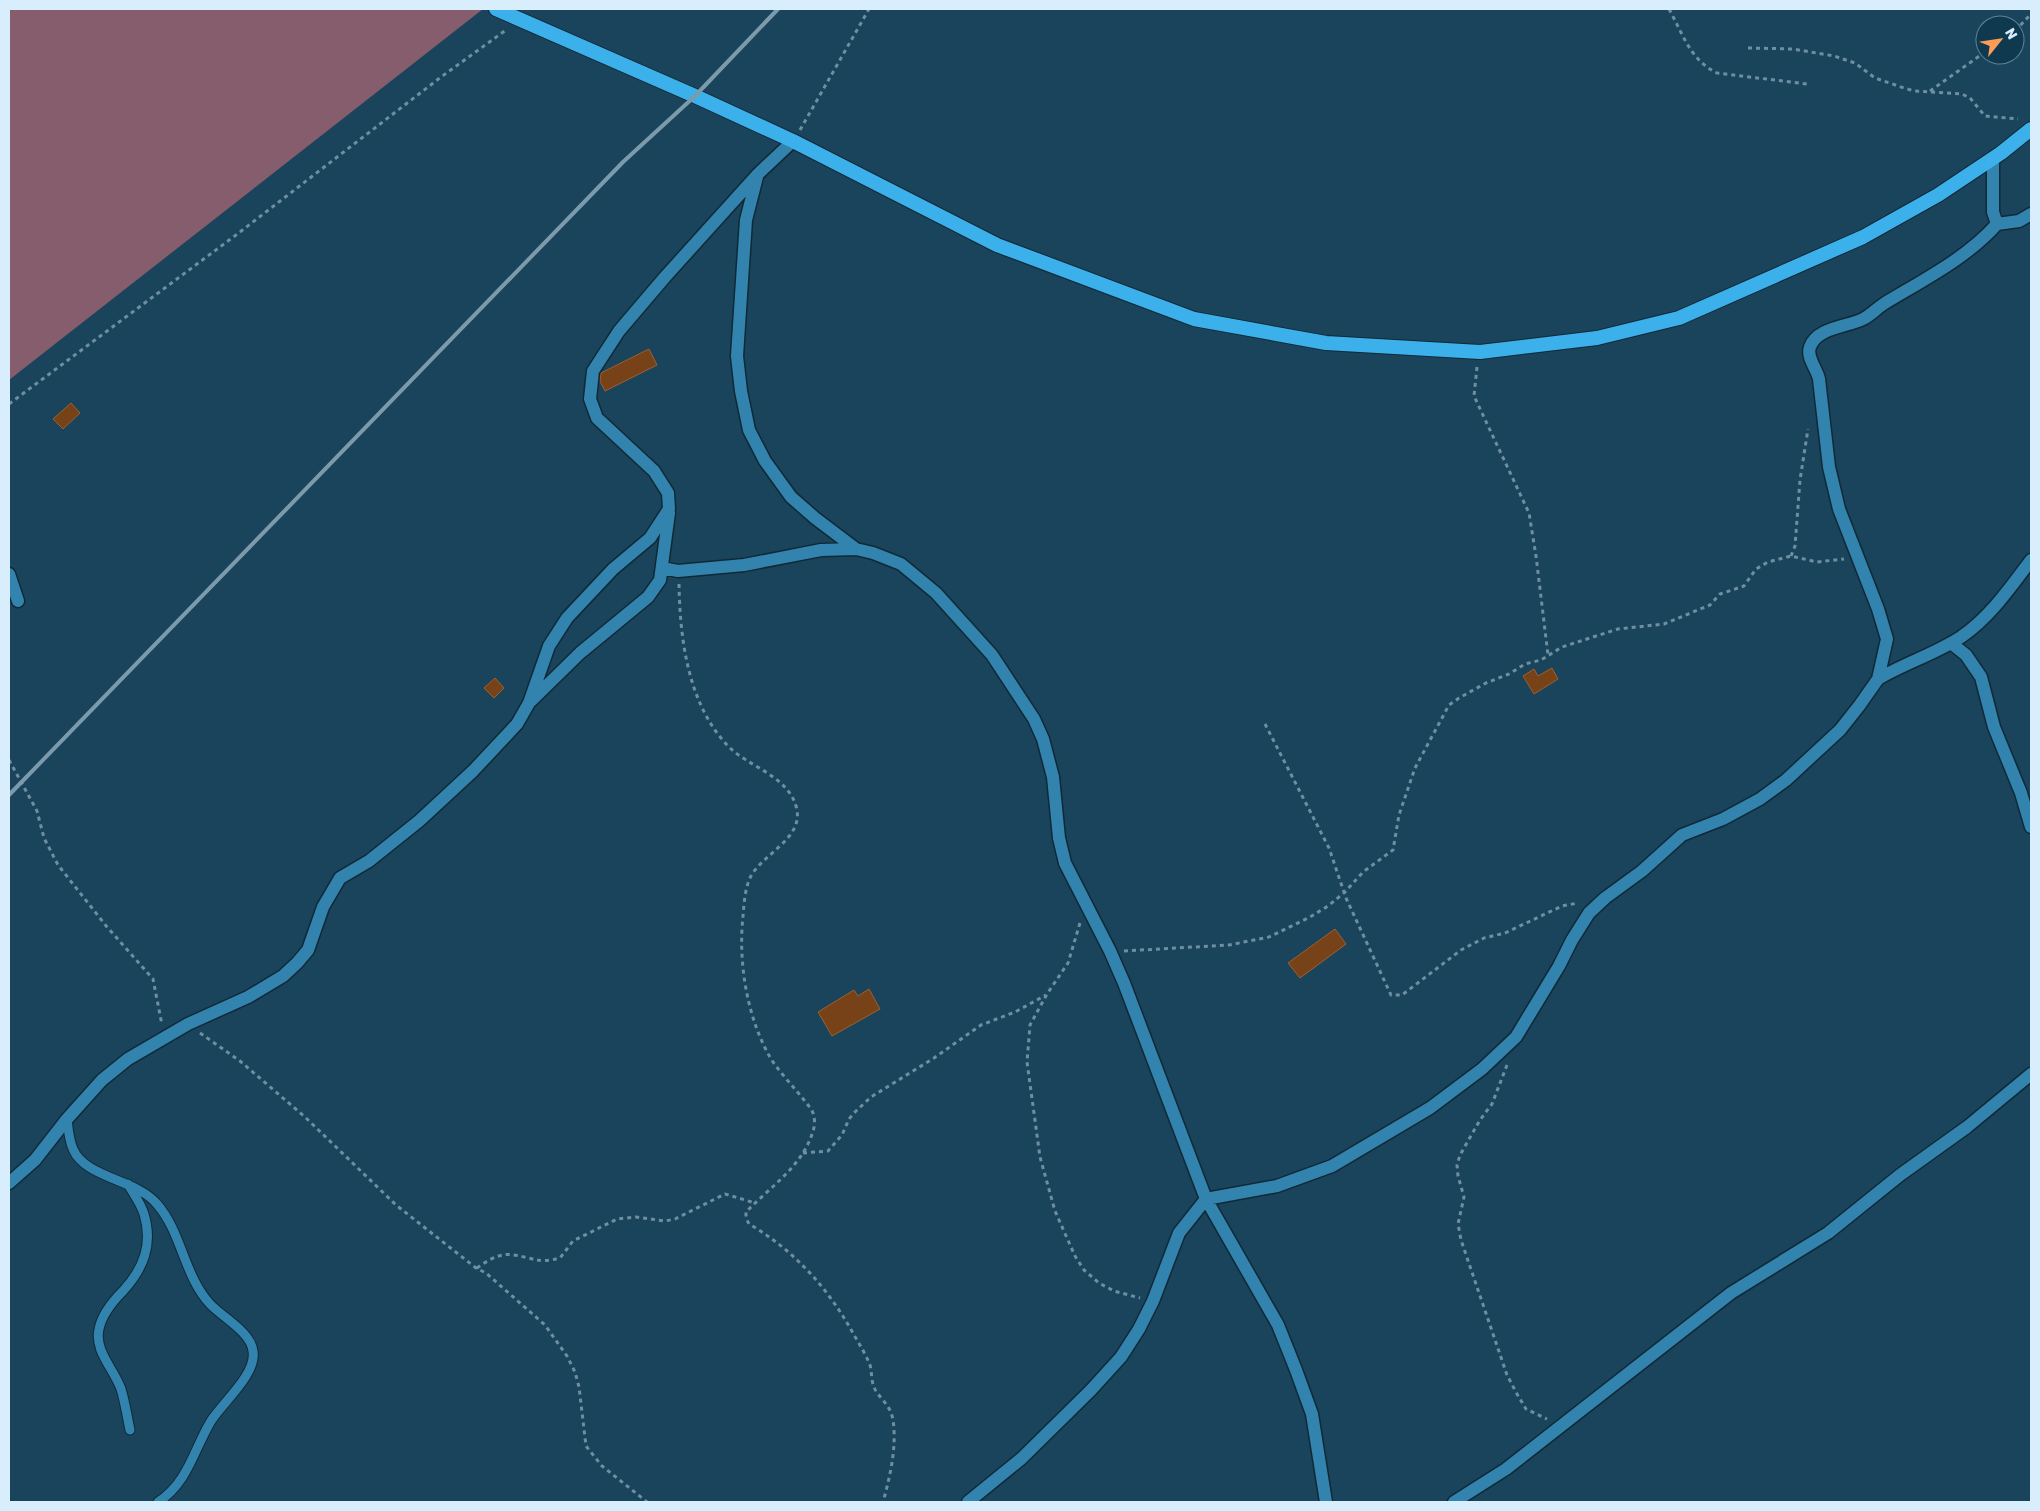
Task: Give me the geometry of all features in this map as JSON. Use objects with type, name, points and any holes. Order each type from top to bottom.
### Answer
[{"type":"highway","points":[[496,9],[794,141],[997,245],[1194,319],[1326,343],[1480,352],[1597,338],[1679,318],[1863,237],[1938,195],[1993,159],[2028,125]]},
{"type":"street","points":[[529,703],[580,653],[648,598],[660,580],[669,509],[668,493],[654,470],[597,418],[590,400],[594,371],[619,331],[758,174],[794,141]]},
{"type":"street","points":[[1993,159],[1993,212],[1997,224]]},
{"type":"street","points":[[758,174],[746,220],[738,356],[741,391],[749,430],[765,461],[790,497],[856,549]]},
{"type":"street","points":[[1878,679],[1888,640],[1886,629],[1839,509],[1829,467],[1819,379],[1817,369],[1810,357],[1810,346],[1816,338],[1840,326],[1862,319],[1876,308],[1953,261],[1986,236],[1997,224],[2019,221],[2031,214]]},
{"type":"street","points":[[9,1183],[35,1160],[67,1119],[109,1075],[128,1059],[188,1024],[248,997],[283,976],[297,963],[308,950],[323,906],[340,878],[369,861],[394,842],[473,771],[512,730],[529,703],[549,646],[567,618],[613,569],[650,538],[669,509]]},
{"type":"street","points":[[662,568],[678,571],[744,565],[821,550],[856,549],[874,553],[901,564],[936,593],[968,626],[992,655],[1034,719],[1043,738],[1053,777],[1059,838],[1065,863],[1110,952],[1206,1199],[1278,1325],[1287,1345],[1312,1414],[1326,1502]]},
{"type":"street","points":[[968,1502],[1022,1458],[1091,1390],[1121,1357],[1140,1329],[1153,1301],[1178,1233],[1206,1199],[1277,1186],[1332,1166],[1430,1108],[1482,1069],[1516,1036],[1589,913],[1605,898],[1642,871],[1682,835],[1740,811],[1786,780],[1840,730],[1878,679],[1899,666],[1951,643],[1980,622],[1995,607],[2031,560]]},
{"type":"street","points":[[9,574],[18,601]]},
{"type":"street","points":[[1951,643],[1966,655],[1981,677],[1994,726],[2021,793],[2031,826]]},
{"type":"street","points":[[1454,1502],[1506,1469],[1731,1293],[1828,1232],[1900,1175],[1967,1127],[2031,1074]]},
{"type":"lane","points":[[67,1119],[72,1149],[80,1160],[102,1173],[128,1183],[148,1194],[158,1205],[168,1223],[194,1283],[210,1304],[247,1338],[254,1351],[249,1373],[211,1421],[183,1477],[166,1497],[158,1502]]},
{"type":"lane","points":[[128,1183],[144,1213],[148,1239],[145,1260],[128,1285],[110,1306],[99,1328],[98,1340],[120,1388],[130,1430]]},
{"type":"path","points":[[794,141],[869,9]]},
{"type":"path","points":[[1669,9],[1694,56],[1704,66],[1717,72],[1807,84]]},
{"type":"path","points":[[9,404],[236,235],[441,77],[521,20]]},
{"type":"path","points":[[1748,48],[1794,49],[1822,53],[1855,63],[1875,78],[1914,91],[1947,92],[1966,95],[1985,116],[2028,125]]},
{"type":"path","points":[[1930,91],[1975,59]]},
{"type":"path","points":[[1480,352],[1474,382],[1474,396],[1529,513],[1548,655]]},
{"type":"path","points":[[1791,556],[1797,533],[1801,472],[1810,422]]},
{"type":"path","points":[[1110,952],[1229,945],[1269,937],[1310,917],[1344,892],[1363,872],[1393,850],[1399,815],[1415,768],[1449,705],[1486,683],[1509,674],[1518,667],[1540,660],[1562,647],[1618,630],[1664,624],[1710,605],[1720,594],[1744,586],[1756,569],[1762,565],[1791,556],[1817,562],[1837,559],[1859,560]]},
{"type":"path","points":[[678,571],[680,618],[688,665],[699,701],[708,718],[728,746],[783,785],[790,794],[797,809],[794,828],[785,841],[758,865],[750,877],[743,915],[742,962],[755,1025],[780,1071],[813,1112],[814,1130],[803,1153],[777,1184],[746,1212],[749,1224],[784,1247],[834,1301],[865,1354],[875,1388],[891,1412],[894,1439],[892,1461],[883,1502]]},
{"type":"path","points":[[1265,724],[1329,848],[1344,892],[1391,995],[1402,995],[1461,950],[1484,938],[1505,933],[1562,906],[1580,903]]},
{"type":"path","points":[[9,760],[37,810],[44,838],[58,865],[107,927],[153,979],[165,1037]]},
{"type":"path","points":[[1084,902],[1068,963],[1047,994],[1030,1025],[1027,1062],[1040,1157],[1055,1211],[1075,1256],[1084,1270],[1098,1283],[1114,1291],[1153,1301]]},
{"type":"path","points":[[803,1153],[828,1150],[842,1135],[850,1119],[871,1097],[934,1058],[981,1025],[1015,1012],[1047,994]]},
{"type":"path","points":[[188,1024],[240,1061],[305,1117],[396,1205],[476,1268],[500,1284],[545,1325],[567,1356],[575,1372],[579,1386],[586,1446],[602,1466],[646,1502]]},
{"type":"path","points":[[1508,1064],[1492,1104],[1472,1133],[1460,1155],[1458,1176],[1464,1197],[1458,1224],[1461,1240],[1507,1375],[1526,1408],[1562,1425]]},
{"type":"path","points":[[476,1268],[504,1255],[514,1255],[544,1262],[560,1258],[573,1241],[617,1219],[636,1217],[670,1220],[725,1194],[756,1203]]},
{"type":"shaded area","points":[[9,9],[483,9],[9,380]]},
{"type":"building","points":[[649,349],[657,365],[605,391],[600,381],[601,373]]},
{"type":"building","points":[[71,403],[80,413],[63,429],[53,419]]},
{"type":"building","points":[[1552,668],[1558,679],[1534,694],[1523,676],[1534,669],[1538,676]]},
{"type":"building","points":[[495,678],[504,688],[494,698],[484,688]]},
{"type":"building","points":[[1335,929],[1346,944],[1300,978],[1288,963]]},
{"type":"building","points":[[869,989],[880,1009],[832,1036],[818,1012],[854,990],[858,996]]},
{"type":"railway","points":[[9,795],[623,162],[695,96],[778,9]]}]
